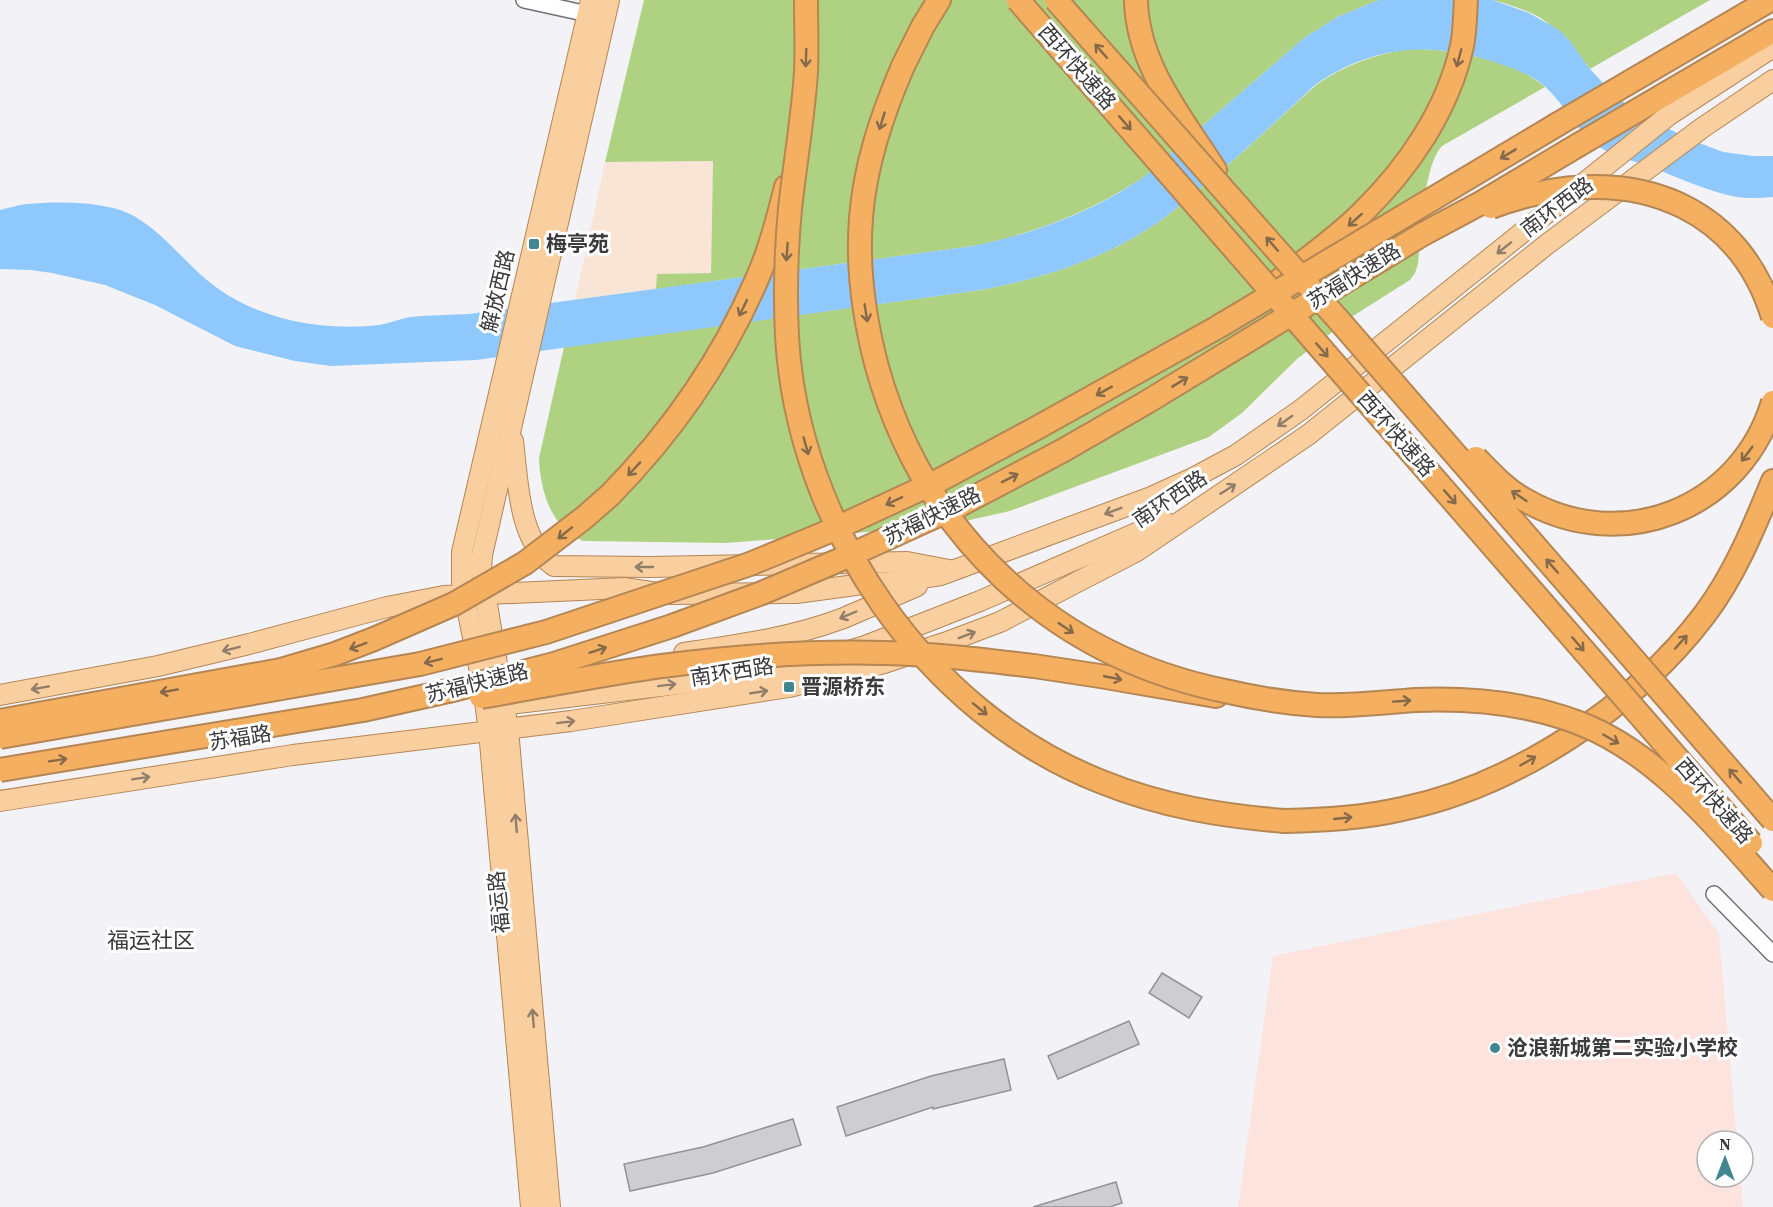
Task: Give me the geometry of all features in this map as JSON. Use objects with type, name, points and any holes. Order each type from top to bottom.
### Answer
[{"type":"highway","points":[[806,0],[806,71],[790,211],[786,297],[790,373],[800,425],[822,494],[844,542],[873,592],[907,638],[960,692],[1009,732],[1038,750],[1100,782],[1201,812],[1285,821],[1327,820],[1404,809],[1479,785],[1520,767],[1601,715],[1652,672],[1682,641],[1705,614],[1724,586],[1742,554],[1773,481]]},
{"type":"highway","points":[[939,0],[923,26],[887,105],[866,180],[861,219],[862,285],[873,350],[885,395],[913,459],[946,514],[996,571],[1024,597],[1076,635],[1109,653],[1188,682],[1265,699],[1317,705]]},
{"type":"highway","name":"西环快速路","points":[[1018,0],[1773,868]]},
{"type":"highway","name":"西环快速路","points":[[1056,0],[1343,325],[1773,820]]},
{"type":"highway","points":[[1136,0],[1137,22],[1148,60],[1158,80],[1237,205]]},
{"type":"highway","points":[[1218,327],[1330,241],[1362,213],[1395,177],[1418,145],[1447,93],[1462,44],[1466,0]]},
{"type":"highway","name":"苏福快速路","points":[[0,737],[420,664],[546,632],[664,594],[750,564],[830,531],[938,481],[1218,327],[1770,0]]},
{"type":"highway","name":"苏福快速路","points":[[0,770],[363,710],[554,664],[672,626],[762,593],[954,508],[1062,451],[1148,402],[1423,234],[1481,203],[1773,31]]},
{"type":"highway","points":[[0,721],[238,679],[281,670],[335,654],[383,636],[454,604],[533,557],[585,517],[637,467],[685,407],[710,369],[731,333],[769,249],[799,133]]},
{"type":"highway","points":[[1423,234],[1483,209],[1540,193],[1581,188],[1620,189],[1648,193],[1660,196],[1696,213],[1722,231],[1749,263],[1773,317]]},
{"type":"highway","points":[[1343,325],[1498,480],[1516,495],[1541,509],[1572,519],[1609,524],[1649,520],[1698,501],[1731,475],[1750,451],[1760,435],[1773,402]]},
{"type":"highway","points":[[218,734],[358,720],[669,665],[747,657],[836,653],[882,653],[978,659],[1100,676],[1203,695],[1274,703],[1317,705],[1447,699],[1497,702],[1521,706],[1581,724],[1634,753],[1683,794],[1773,890]]},
{"type":"highway","points":[[1731,843],[1773,879]]},
{"type":"main road","name":"解放西路","points":[[464,594],[462,552],[506,362],[531,295],[598,8]]},
{"type":"main road","name":"南环西路","points":[[464,594],[624,588],[665,594],[796,593],[894,582],[947,573],[1151,497],[1236,455],[1302,409],[1669,116],[1773,47]]},
{"type":"main road","name":"南环西路","points":[[499,730],[587,719],[789,687],[884,663],[1000,622],[1137,551],[1308,435],[1545,245],[1702,128],[1773,80]]},
{"type":"main road","name":"解放西路","points":[[484,594],[482,555],[525,366],[531,295]]},
{"type":"main road","points":[[512,426],[519,493],[526,525],[544,559],[554,566],[651,567],[907,562],[947,573]]},
{"type":"main road","points":[[495,706],[753,675],[825,658],[865,646],[980,601],[1207,502]]},
{"type":"main road","points":[[492,685],[768,639],[840,619],[947,573]]},
{"type":"main road","points":[[0,695],[158,666],[387,607],[464,594]]},
{"type":"main road","name":"福运路","points":[[464,594],[492,685]]},
{"type":"main road","name":"福运路","points":[[484,594],[492,685],[499,730],[533,1126],[531,1207]]},
{"type":"main road","name":"苏福路","points":[[0,801],[293,754],[499,730]]},
{"type":"main road","name":"福运路","points":[[533,1126],[550,1207]]},
{"type":"street","points":[[524,0],[598,8]]},
{"type":"street","points":[[1714,894],[1773,954]]},
{"type":"shaded area","points":[[713,161],[711,273],[658,274],[656,289],[575,300],[605,162]]},
{"type":"shaded area","name":"沧浪新城第二实验小学校","points":[[1676,873],[1719,934],[1736,1129],[1695,1129],[1695,1189],[1742,1189],[1743,1207],[1238,1207],[1273,956]]},
{"type":"green space","points":[[644,0],[1379,0],[1337,17],[1304,38],[1141,179],[1081,212],[1017,235],[973,246],[656,289],[657,274],[711,273],[713,161],[605,162]]},
{"type":"green space","points":[[1493,0],[1710,0],[1590,69],[1557,31],[1545,21],[1527,11]]},
{"type":"green space","points":[[1409,49],[1461,53],[1480,57],[1517,70],[1545,87],[1442,146],[1436,156],[1427,184],[1418,264],[1410,280],[1353,316],[1297,359],[1242,413],[1209,437],[1010,511],[943,526],[726,543],[583,541],[563,527],[549,507],[542,483],[539,458],[564,347],[981,290],[1068,267],[1129,240],[1160,221],[1224,169],[1326,78],[1360,62]]},
{"type":"water","points":[[1379,0],[1493,0],[1529,13],[1559,30],[1603,83],[1630,108],[1646,118],[1723,152],[1773,156],[1773,197],[1732,196],[1701,187],[1616,155],[1602,149],[1588,138],[1554,96],[1532,77],[1465,54],[1420,50],[1398,51],[1356,62],[1315,85],[1208,182],[1160,221],[1129,240],[1068,267],[981,290],[476,360],[331,366],[295,361],[235,346],[155,305],[105,285],[52,273],[0,269],[0,210],[39,203],[111,207],[143,222],[208,281],[225,294],[255,309],[300,322],[353,327],[379,325],[410,317],[469,314],[973,246],[1060,221],[1122,191],[1141,179],[1304,38],[1337,17]]},
{"type":"building","points":[[1162,973],[1202,997],[1189,1018],[1149,993]]},
{"type":"building","points":[[1129,1021],[1139,1044],[1058,1079],[1048,1056]]},
{"type":"building","points":[[1004,1059],[1011,1090],[933,1109],[933,1107],[846,1136],[837,1107],[931,1076]]},
{"type":"building","points":[[793,1119],[801,1145],[713,1173],[630,1191],[624,1164],[703,1147]]},
{"type":"building","points":[[1116,1182],[1122,1203],[1110,1207],[1033,1207]]},
{"type":"place","name":"梅亭苑","points":[[534,244]]},
{"type":"place","name":"晋源桥东","points":[[789,687]]},
{"type":"place","name":"沧浪新城第二实验小学校","points":[[1495,1048]]},
{"type":"district","name":"福运社区","points":[[151,940]]}]
